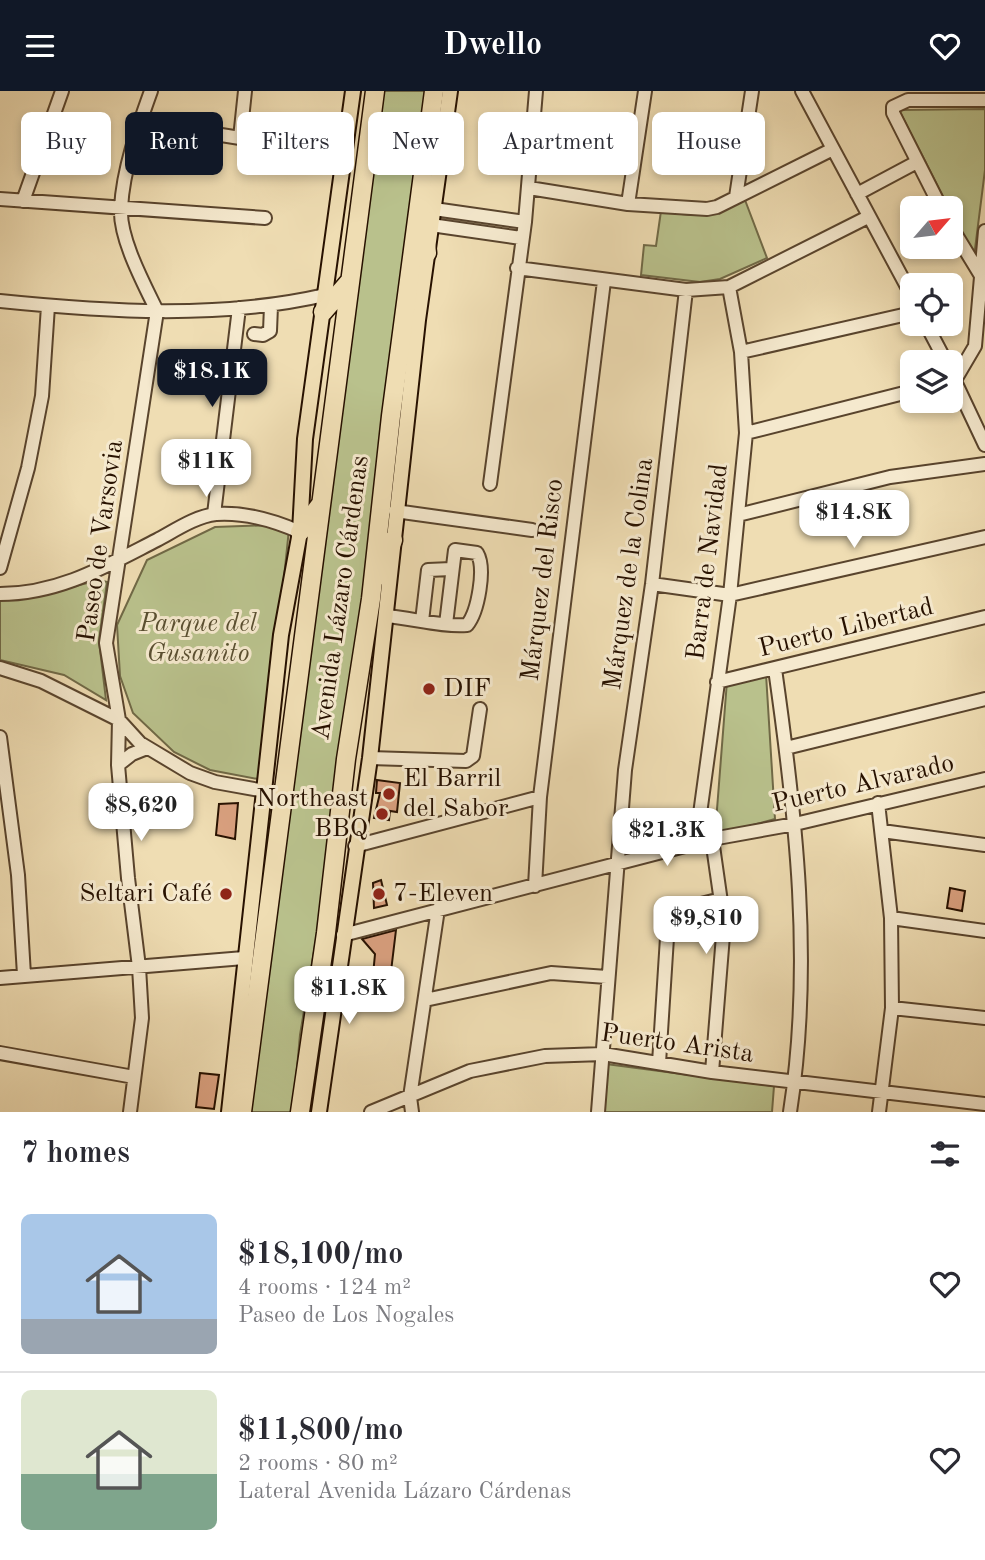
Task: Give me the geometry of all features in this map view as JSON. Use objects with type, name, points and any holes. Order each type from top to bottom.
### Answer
[{"type":"highway","name":"Avenida Lázaro Cárdenas","points":[[242,1112],[375,91]]},
{"type":"highway","name":"Avenida Lázaro Cárdenas","points":[[431,112],[434,91]]},
{"type":"highway","name":"Avenida Lázaro Cárdenas","points":[[300,1112],[326,933],[346,759],[371,599],[422,175]]},
{"type":"highway","points":[[422,175],[420,192],[428,253]]},
{"type":"highway","points":[[324,303],[349,282]]},
{"type":"highway","points":[[300,533],[322,502]]},
{"type":"highway","points":[[371,599],[393,540]]},
{"type":"main road","points":[[351,112],[354,91]]},
{"type":"main road","points":[[319,1112],[355,846],[370,758],[395,511],[450,91]]},
{"type":"main road","points":[[229,1112],[284,611],[300,533],[305,439],[343,175]]},
{"type":"street","points":[[23,201],[62,91]]},
{"type":"street","points":[[143,112],[151,91]]},
{"type":"street","points":[[243,112],[245,91]]},
{"type":"street","points":[[490,484],[529,188],[536,91]]},
{"type":"street","points":[[628,204],[645,91]]},
{"type":"street","points":[[736,197],[752,91]]},
{"type":"street","points":[[802,91],[900,274]]},
{"type":"street","points":[[935,196],[893,113],[895,104],[908,100],[985,100]]},
{"type":"street","points":[[529,188],[628,204],[698,209],[717,207],[832,149]]},
{"type":"street","points":[[857,194],[917,162]]},
{"type":"street","points":[[128,175],[120,210],[138,270],[157,311]]},
{"type":"street","points":[[0,199],[120,210],[265,218]]},
{"type":"street","points":[[433,209],[525,222]]},
{"type":"street","points":[[517,268],[604,281],[687,289],[729,287],[868,217]]},
{"type":"street","points":[[431,225],[521,238]]},
{"type":"street","points":[[963,363],[975,346],[979,274],[985,231]]},
{"type":"street","points":[[963,247],[979,274]]},
{"type":"street","name":"Márquez del Risco","points":[[535,886],[540,797],[604,281]]},
{"type":"street","name":"Barra de Navidad","points":[[696,843],[730,595],[746,433],[741,352],[729,287]]},
{"type":"street","name":"Márquez de la Colina","points":[[598,1112],[625,770],[652,584],[687,289]]},
{"type":"street","points":[[0,301],[157,311],[324,303]]},
{"type":"street","points":[[0,568],[28,468],[42,396],[48,306]]},
{"type":"street","points":[[254,334],[263,335],[270,331],[271,306]]},
{"type":"street","points":[[214,514],[239,308]]},
{"type":"street","name":"Paseo de Varsovia","points":[[130,1112],[142,1018],[118,765],[119,720],[106,643],[157,311]]},
{"type":"street","points":[[741,352],[900,316]]},
{"type":"street","points":[[746,433],[900,394]]},
{"type":"street","points":[[963,400],[985,445]]},
{"type":"street","points":[[738,516],[890,478],[985,464]]},
{"type":"street","points":[[395,511],[532,530]]},
{"type":"street","points":[[0,594],[62,585],[121,559],[186,524],[214,514],[272,520],[300,533]]},
{"type":"street","points":[[652,584],[730,595],[985,537]]},
{"type":"street","points":[[386,616],[460,626],[470,622],[476,602],[480,558],[477,553],[459,548],[455,550],[446,624]]},
{"type":"street","points":[[422,621],[428,570],[451,569]]},
{"type":"street","name":"Puerto Libertad","points":[[717,682],[985,617]]},
{"type":"street","points":[[0,668],[41,681],[119,720],[147,748],[190,773],[215,782],[265,791]]},
{"type":"street","points":[[775,669],[795,824],[803,945],[795,1083],[790,1112]]},
{"type":"street","points":[[786,748],[985,699]]},
{"type":"street","points":[[370,758],[466,761],[473,756],[480,709]]},
{"type":"street","points":[[0,737],[18,875],[24,975]]},
{"type":"street","points":[[118,765],[132,754],[147,748]]},
{"type":"street","name":"Puerto Alvarado","points":[[343,935],[712,839],[795,824],[985,779]]},
{"type":"street","points":[[355,846],[540,797]]},
{"type":"street","points":[[878,803],[891,918],[892,1008],[878,1112]]},
{"type":"street","points":[[882,831],[985,845]]},
{"type":"street","points":[[712,839],[721,899],[723,953],[712,1072]]},
{"type":"street","points":[[659,1063],[668,922],[685,908],[721,899]]},
{"type":"street","points":[[412,1112],[410,1097],[438,909]]},
{"type":"street","points":[[891,918],[985,931]]},
{"type":"street","points":[[0,978],[244,958]]},
{"type":"street","points":[[425,1000],[551,974],[607,977]]},
{"type":"street","points":[[892,1008],[985,1018]]},
{"type":"street","points":[[0,1053],[134,1077]]},
{"type":"street","name":"Puerto Arista","points":[[371,1112],[470,1071],[545,1056],[603,1054],[795,1083],[985,1104]]},
{"type":"green space","points":[[379,91],[435,91],[432,112],[376,112]]},
{"type":"green space","points":[[985,109],[985,170],[974,257],[963,235],[963,196],[943,196],[899,110]]},
{"type":"green space","points":[[368,174],[424,175],[332,844],[300,1035],[293,1112],[244,1112]]},
{"type":"green space","points":[[745,200],[767,258],[720,279],[700,282],[641,275],[644,245],[656,246],[661,211],[688,215],[705,214]]},
{"type":"green space","name":"Parque del Gusanito","points":[[273,525],[289,529],[263,780],[210,770],[174,752],[133,713],[120,676],[117,625],[147,560],[215,527]]},
{"type":"green space","points":[[100,580],[107,582],[99,641],[106,700],[64,675],[0,660],[0,597],[46,593]]},
{"type":"green space","points":[[766,674],[775,819],[715,835],[727,681]]},
{"type":"green space","points":[[606,1064],[774,1086],[772,1112],[604,1112]]},
{"type":"building","name":"El Barril del Sabor","points":[[377,780],[400,783],[397,812],[390,811],[389,820],[374,818],[380,793],[376,793]]},
{"type":"building","points":[[238,803],[235,839],[216,835],[219,804]]},
{"type":"building","name":"7-Eleven","points":[[381,880],[387,905],[374,908],[373,883]]},
{"type":"building","points":[[950,888],[965,891],[962,911],[947,908]]},
{"type":"building","points":[[396,930],[388,996],[352,991],[373,975],[375,954],[362,939]]},
{"type":"building","points":[[200,1073],[219,1075],[214,1109],[196,1107]]},
{"type":"place","name":"DIF","points":[[429,689]]},
{"type":"place","name":"El Barril del Sabor","points":[[389,794]]},
{"type":"place","name":"Northeast BBQ","points":[[382,814]]},
{"type":"place","name":"Seltari Café","points":[[226,894]]},
{"type":"place","name":"7-Eleven","points":[[379,894]]}]
